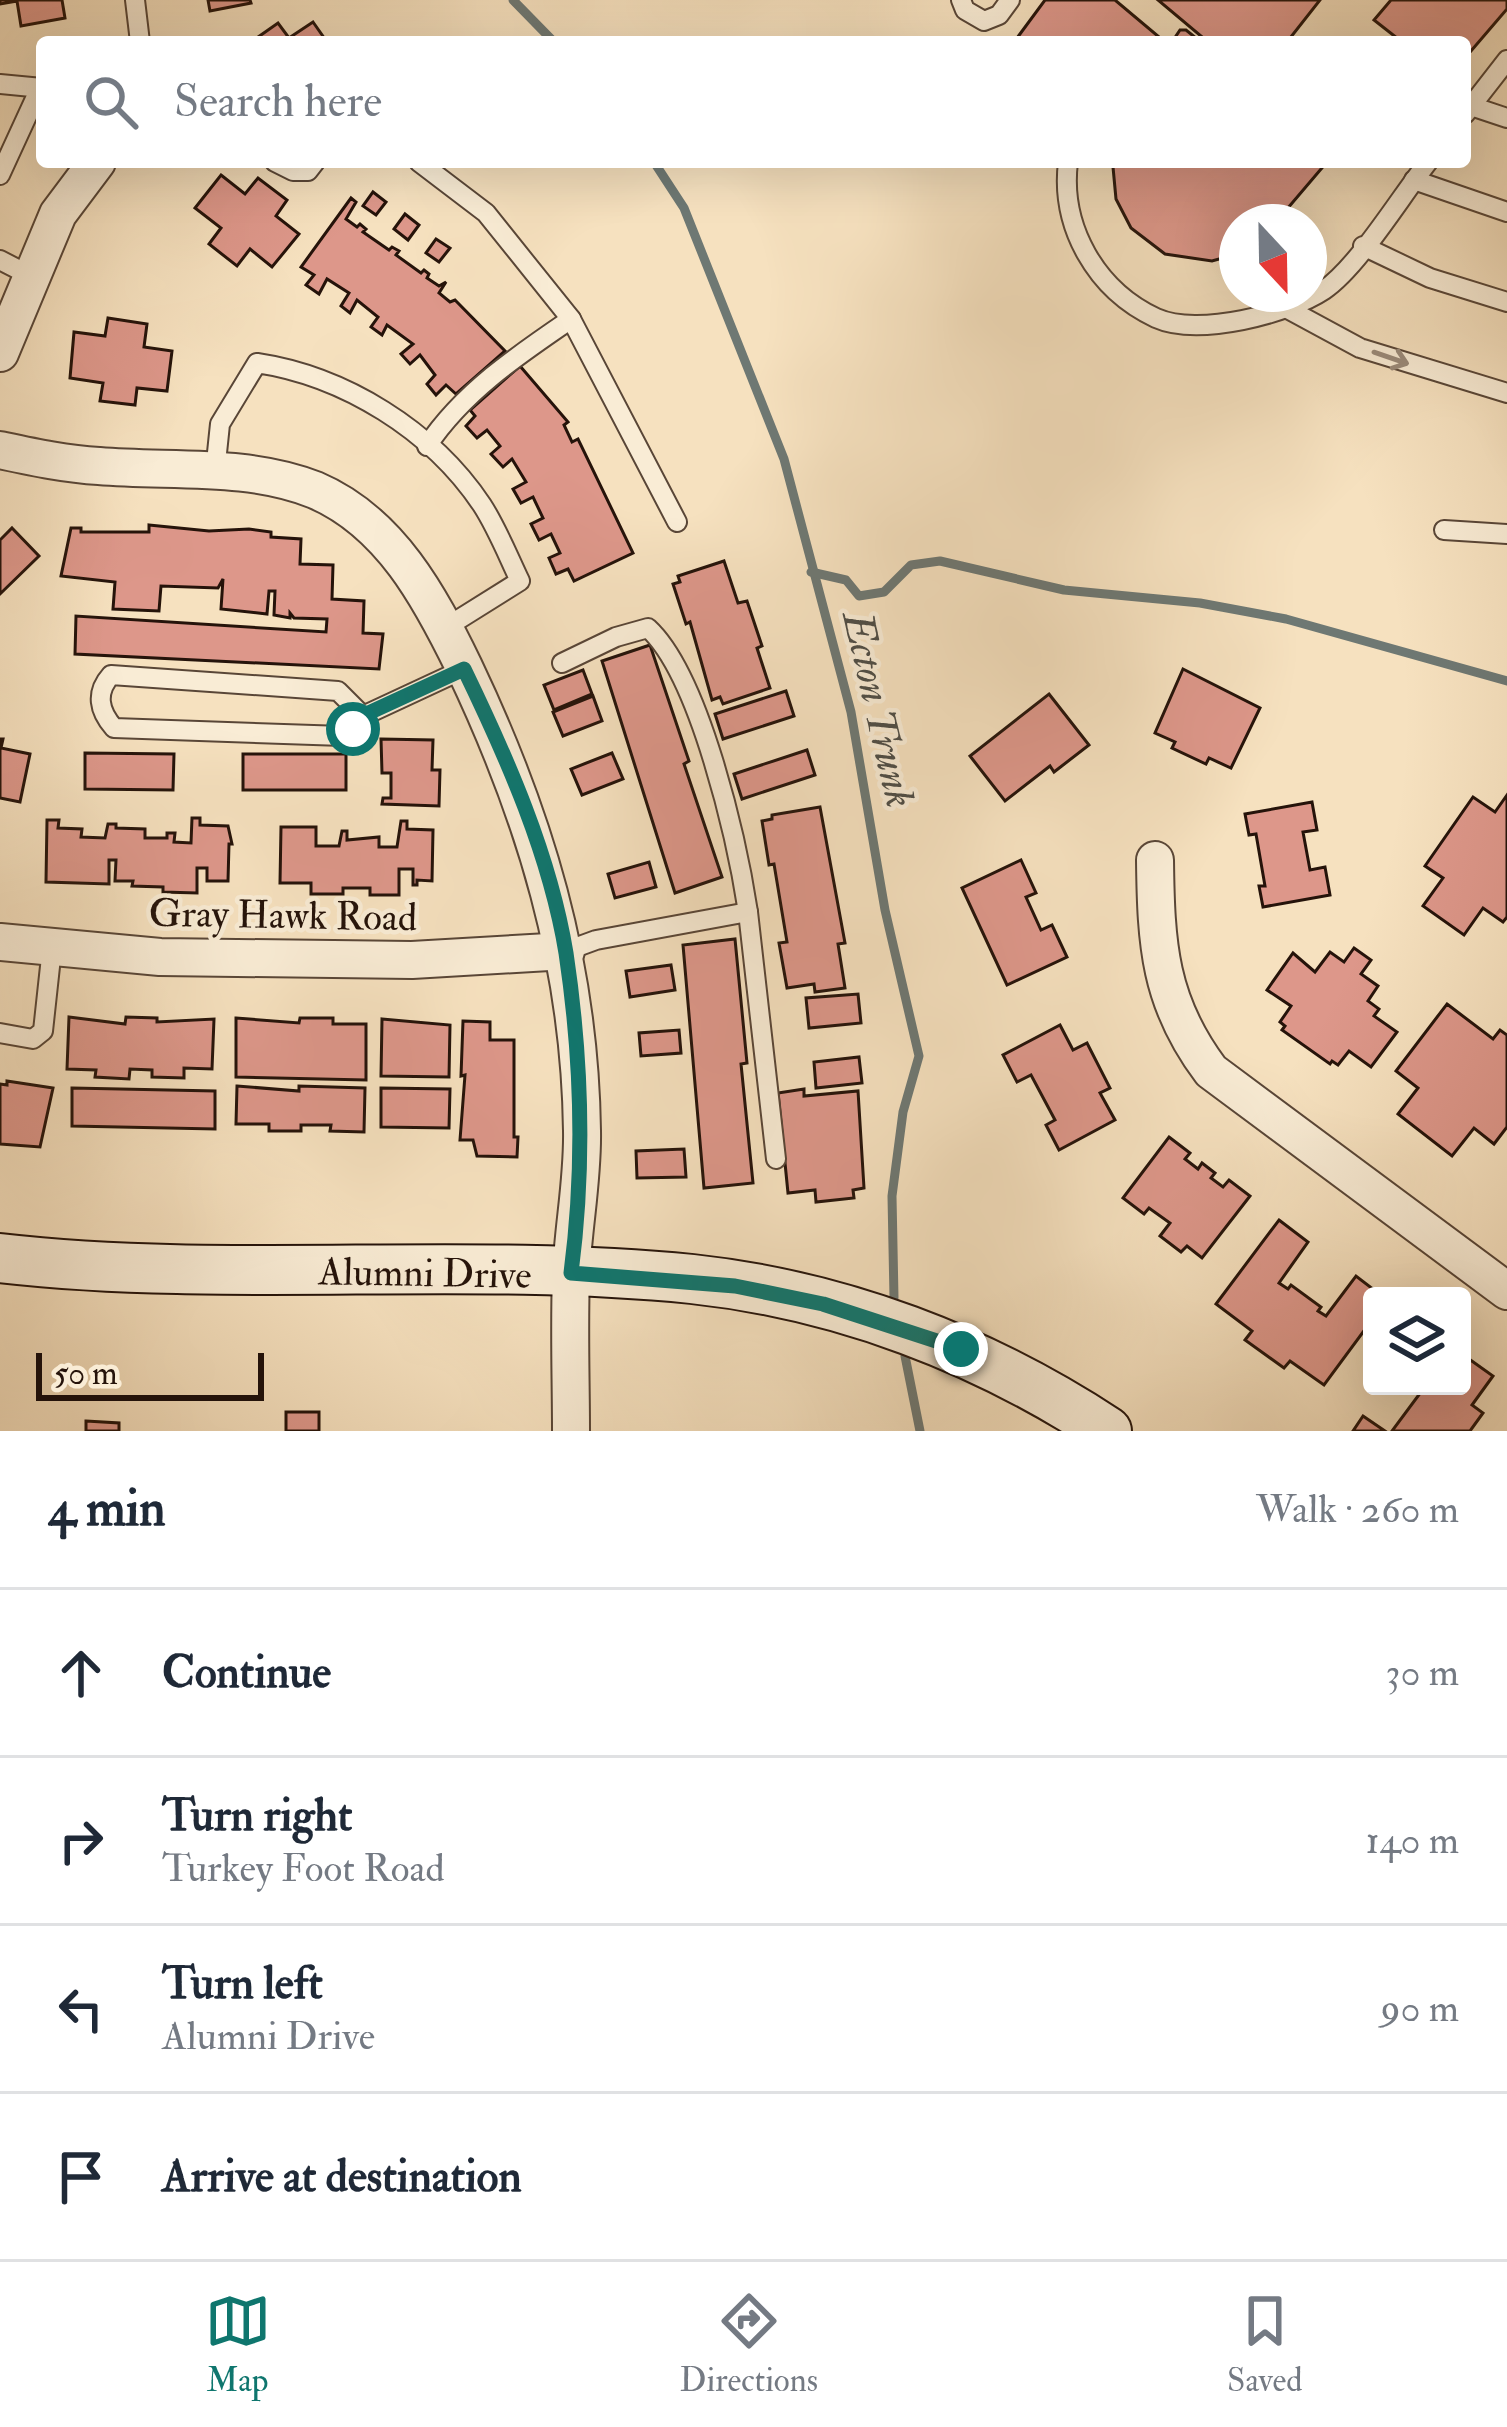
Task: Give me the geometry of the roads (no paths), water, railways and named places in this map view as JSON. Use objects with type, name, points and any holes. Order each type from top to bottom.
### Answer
[{"type":"main road","name":"Alumni Drive","points":[[0,1258],[139,1269],[571,1273],[690,1279],[845,1310],[961,1349],[1107,1431]]},
{"type":"street","points":[[0,353],[15,268],[92,168]]},
{"type":"street","points":[[0,450],[52,462],[272,478],[314,490],[350,508],[378,532],[403,560],[445,628],[522,803],[566,952],[582,1127],[571,1273],[572,1431]]},
{"type":"street","points":[[1155,860],[1156,945],[1167,989],[1192,1046],[1211,1071],[1507,1291]]},
{"type":"street","name":"Gray Hawk Road","points":[[0,942],[160,957],[412,960],[566,952]]},
{"type":"lane","points":[[136,0],[139,36]]},
{"type":"lane","points":[[961,0],[965,10],[983,21],[987,36]]},
{"type":"lane","points":[[983,21],[999,15],[1010,0]]},
{"type":"lane","points":[[1471,106],[1507,60]]},
{"type":"lane","points":[[0,84],[36,88]]},
{"type":"lane","points":[[0,175],[36,99]]},
{"type":"lane","points":[[1471,111],[1507,118]]},
{"type":"lane","points":[[427,168],[486,213],[572,319],[677,522]]},
{"type":"lane","points":[[1067,168],[1065,195],[1075,232],[1091,263],[1121,296],[1159,320],[1190,324],[1269,312]]},
{"type":"lane","points":[[1327,288],[1423,168]]},
{"type":"lane","points":[[1414,180],[1507,212]]},
{"type":"lane","points":[[1364,246],[1430,278],[1507,302]]},
{"type":"lane","points":[[1293,312],[1360,348],[1507,393]]},
{"type":"lane","points":[[427,446],[446,418],[513,358],[572,319]]},
{"type":"lane","points":[[214,472],[220,424],[256,364],[295,369],[341,387],[393,417],[482,504],[520,581],[445,628]]},
{"type":"lane","points":[[1444,530],[1507,534]]},
{"type":"lane","points":[[562,663],[616,637],[648,628],[664,643],[679,670],[739,853],[776,1159]]},
{"type":"lane","points":[[362,716],[338,691],[134,676],[111,675],[102,685],[100,698],[104,717],[113,728],[343,736],[362,716],[464,669]]},
{"type":"lane","points":[[566,952],[596,940],[748,912]]},
{"type":"lane","points":[[0,1033],[33,1039],[43,1031],[52,948]]},
{"type":"waterway","name":"Ecton Trunk","points":[[513,0],[548,36]]},
{"type":"waterway","name":"Ecton Trunk","points":[[658,168],[684,208],[784,459],[851,712],[885,910],[919,1056],[903,1112],[892,1196],[894,1298]]},
{"type":"waterway","points":[[811,572],[846,580],[859,596],[884,592],[911,565],[940,561],[1064,590],[1200,603],[1286,619],[1507,681]]},
{"type":"waterway","name":"Ecton Trunk","points":[[905,1356],[920,1431]]}]
